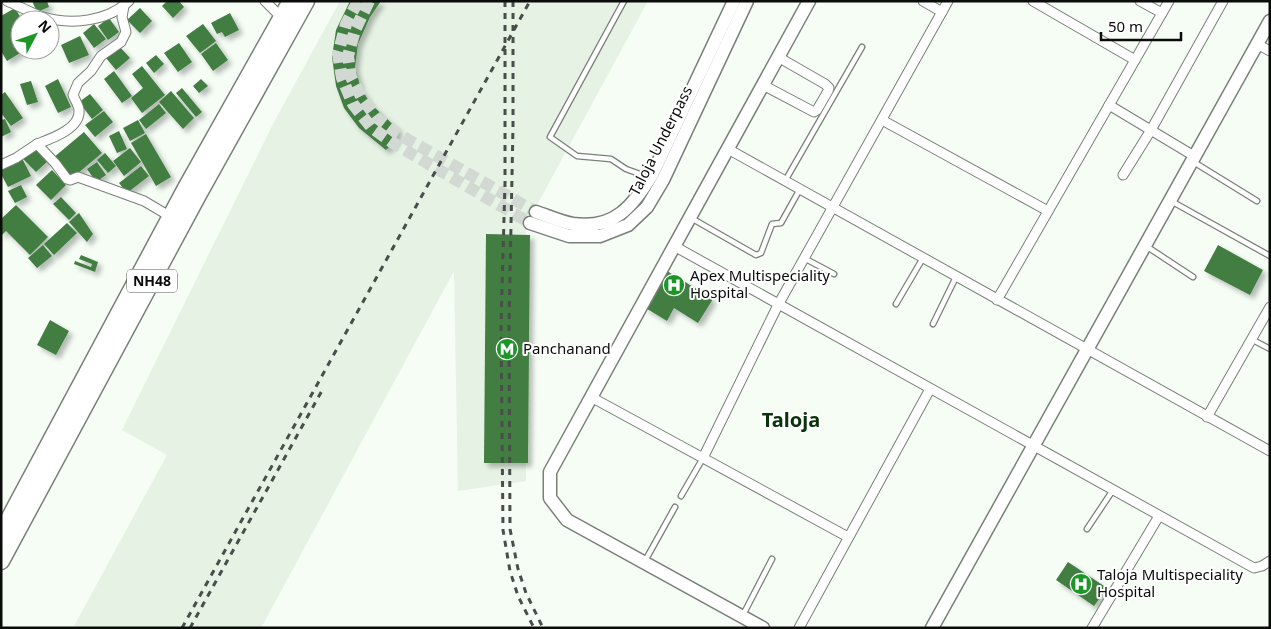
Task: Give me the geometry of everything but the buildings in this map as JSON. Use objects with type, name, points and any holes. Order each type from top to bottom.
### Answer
[{"type":"highway","name":"NH48","points":[[1,534],[171,217],[291,1]]},
{"type":"highway","name":"NH48","points":[[1,561],[198,194],[306,1]]},
{"type":"street","points":[[7,1],[44,17],[83,21],[99,17],[126,4]]},
{"type":"street","points":[[265,1],[282,18]]},
{"type":"street","name":"Taloja Underpass","points":[[734,1],[650,178],[637,199],[621,214],[598,224],[573,224],[533,218],[569,236],[600,236],[628,225],[647,207],[663,180],[747,1]]},
{"type":"street","points":[[763,628],[567,520],[550,498],[550,472],[809,1]]},
{"type":"street","points":[[923,1],[942,12]]},
{"type":"street","points":[[703,458],[778,305],[948,1]]},
{"type":"street","points":[[1033,1],[1135,60]]},
{"type":"street","points":[[1140,1],[1162,13]]},
{"type":"street","points":[[997,300],[1169,1]]},
{"type":"street","points":[[1123,175],[1151,130],[1223,1]]},
{"type":"street","points":[[1,165],[16,158],[37,144],[64,133],[78,119],[79,110],[73,95],[78,83],[91,71],[101,56],[121,42],[126,32],[122,17],[126,4]]},
{"type":"street","points":[[932,628],[1270,21]]},
{"type":"street","points":[[1257,44],[1270,51]]},
{"type":"street","points":[[763,85],[814,112],[828,91],[829,88],[825,84],[778,57]]},
{"type":"street","points":[[1109,105],[1151,130],[1192,158]]},
{"type":"street","points":[[882,120],[1048,211]]},
{"type":"street","points":[[37,144],[55,163],[66,179],[70,180],[78,177],[144,201],[171,217]]},
{"type":"street","points":[[728,149],[1207,418],[1270,451]]},
{"type":"street","points":[[674,246],[1254,568],[1270,561]]},
{"type":"street","points":[[1207,418],[1270,307]]},
{"type":"street","points":[[799,628],[930,389]]},
{"type":"street","points":[[591,397],[848,537]]},
{"type":"street","points":[[1092,628],[1159,516]]},
{"type":"lane","points":[[624,1],[550,137],[576,156],[611,158],[626,170],[650,178]]},
{"type":"lane","points":[[785,181],[862,47]]},
{"type":"lane","points":[[1192,158],[1257,201]]},
{"type":"lane","points":[[690,218],[756,255],[760,253],[772,224],[781,223],[800,189]]},
{"type":"lane","points":[[1170,200],[1270,256]]},
{"type":"lane","points":[[1144,246],[1193,277]]},
{"type":"lane","points":[[804,258],[834,274]]},
{"type":"lane","points":[[896,304],[923,258]]},
{"type":"lane","points":[[932,324],[956,277]]},
{"type":"lane","points":[[1251,340],[1270,349]]},
{"type":"lane","points":[[681,496],[703,458]]},
{"type":"lane","points":[[1087,530],[1113,490]]},
{"type":"lane","points":[[644,562],[675,507]]},
{"type":"lane","points":[[742,616],[772,559]]},
{"type":"shaded area","points":[[340,1],[648,1],[526,225],[526,481],[458,491],[454,271],[261,628],[73,628],[167,455],[122,430],[273,124]]},
{"type":"tunnel","points":[[358,1],[346,24],[338,54],[342,78],[353,104],[371,127],[393,143],[530,223]]},
{"type":"tunnel","points":[[369,1],[355,30],[348,56],[351,77],[362,98],[376,117],[398,134],[536,212]]},
{"type":"railway","points":[[505,1],[505,183],[501,325],[503,530],[510,571],[518,596],[534,628]]},
{"type":"railway","points":[[513,1],[513,126],[509,325],[510,529],[518,569],[526,593],[543,628]]},
{"type":"railway","points":[[182,628],[530,1]]},
{"type":"railway","points":[[190,628],[324,387]]},
{"type":"place","name":"Apex Multispeciality Hospital","points":[[674,285]]},
{"type":"place","name":"Panchanand","points":[[507,349]]},
{"type":"place","name":"Taloja Multispeciality Hospital","points":[[1081,584]]},
{"type":"district","name":"Taloja","points":[[791,420]]}]
